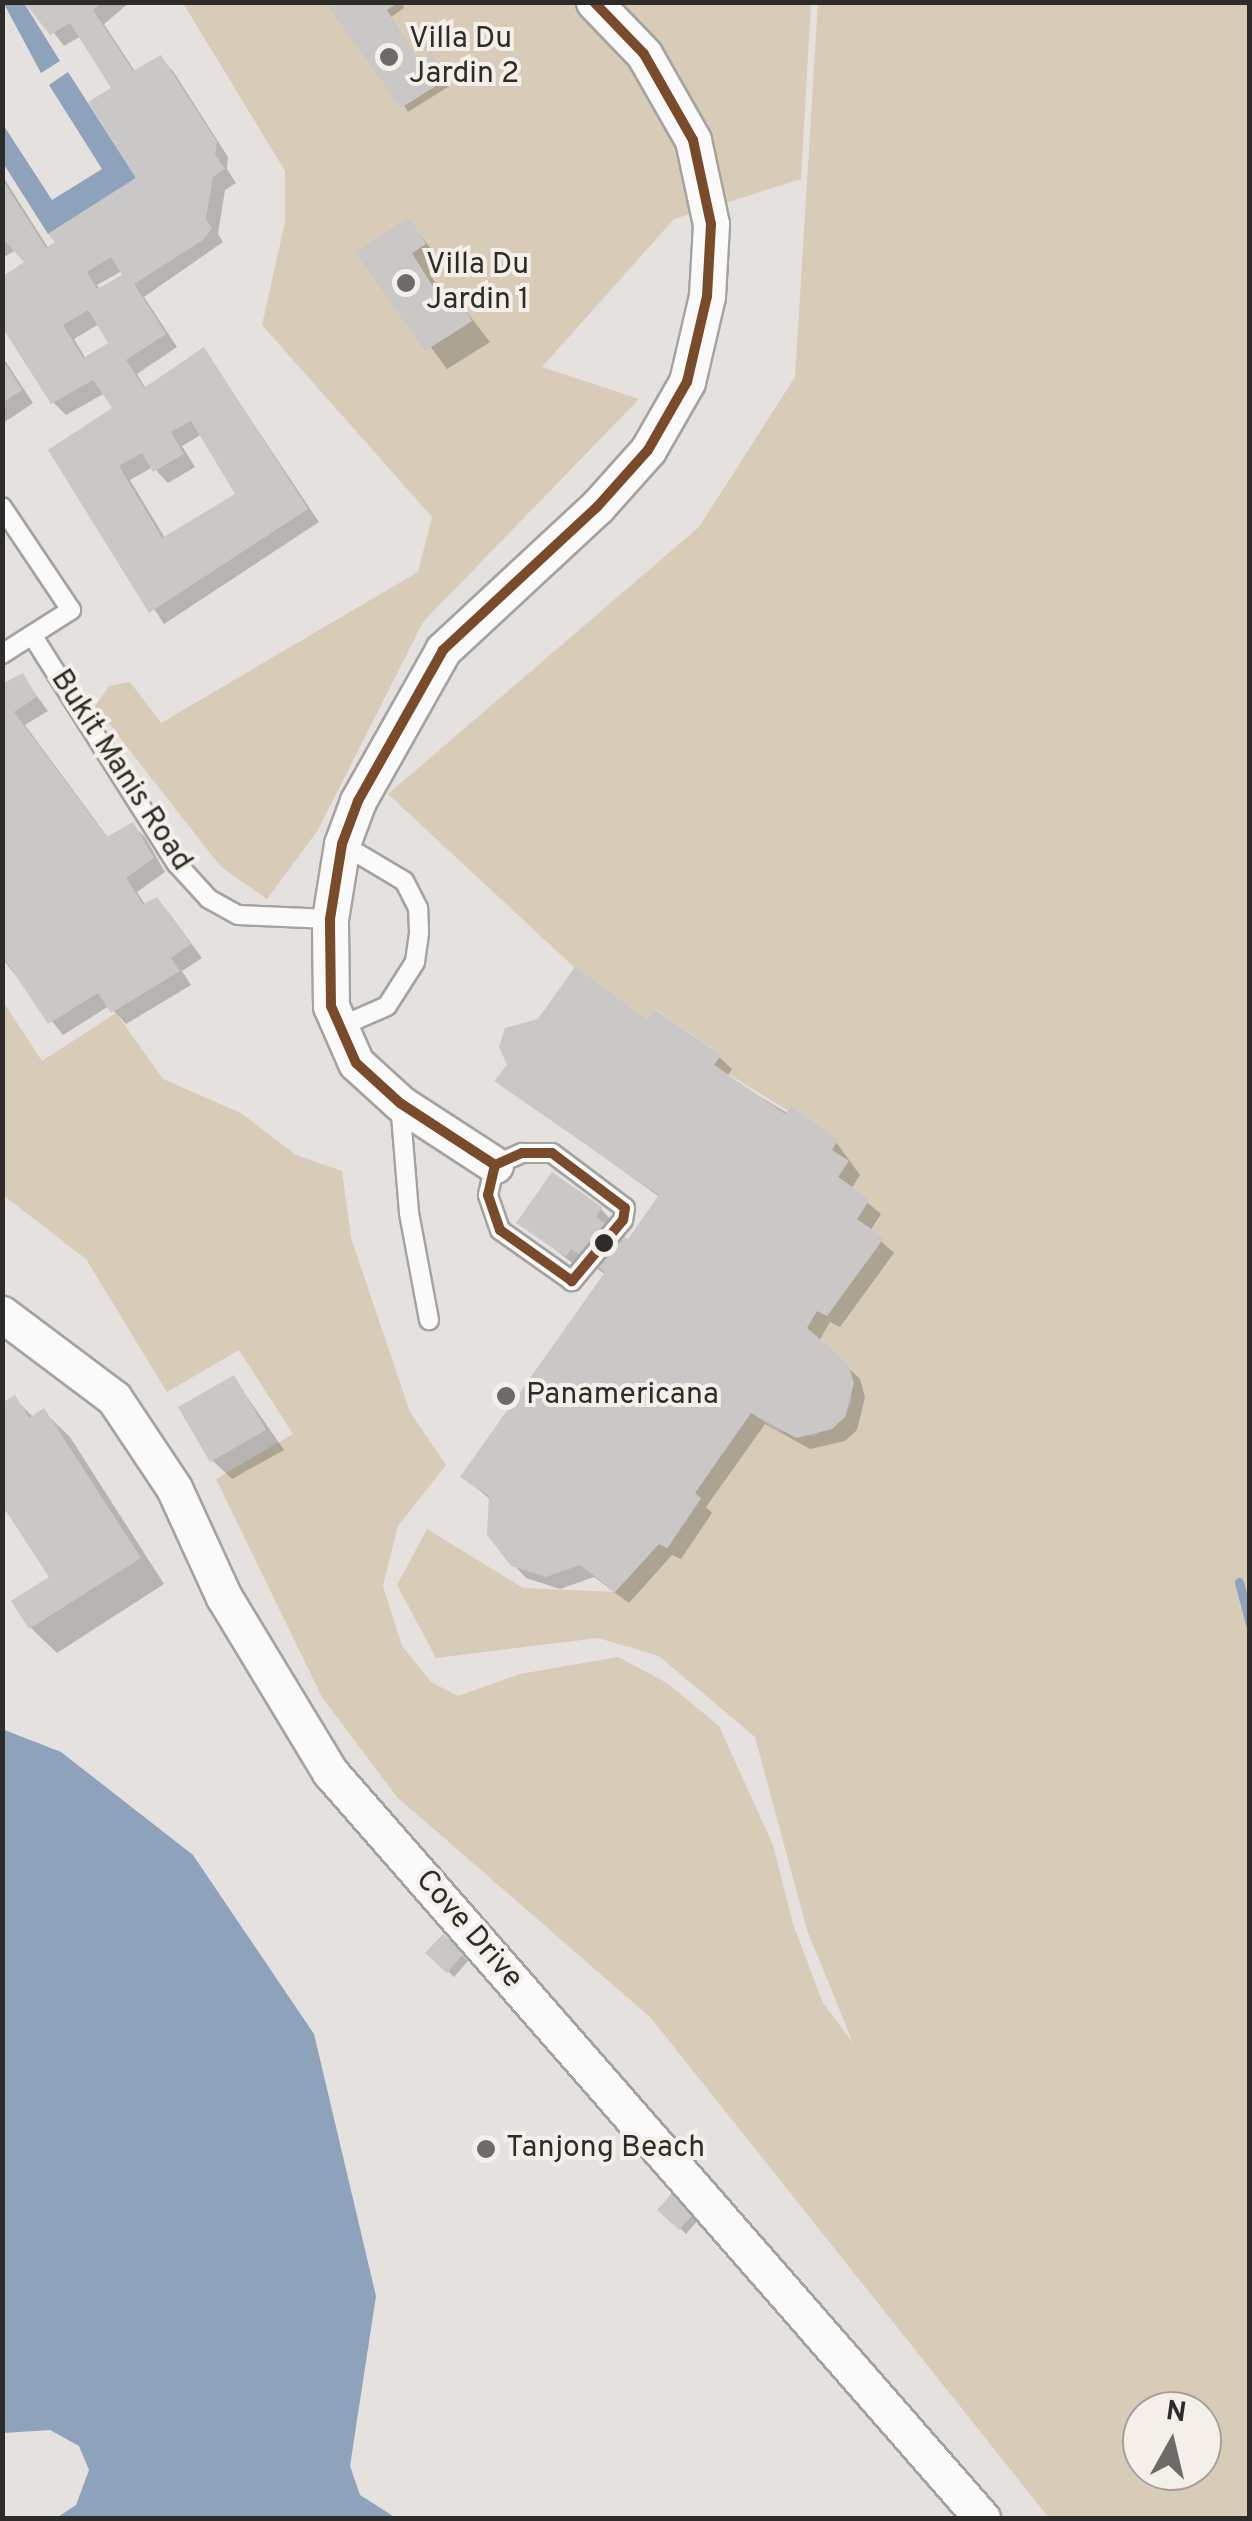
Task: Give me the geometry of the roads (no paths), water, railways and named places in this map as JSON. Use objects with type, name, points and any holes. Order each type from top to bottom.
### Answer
[{"type":"street","points":[[496,1165],[400,1103],[356,1063],[331,1006],[330,918],[342,844],[358,801],[443,650],[610,492],[648,450],[687,382],[707,296],[712,224],[693,140],[644,54],[594,2]]},
{"type":"street","name":"Cove Drive","points":[[2,1314],[114,1398],[174,1488],[224,1597],[330,1772],[982,2518]]},
{"type":"lane","points":[[2,507],[71,610],[2,654]]},
{"type":"lane","name":"Bukit Manis Road","points":[[32,635],[178,864],[209,898],[249,916],[330,918]]},
{"type":"lane","points":[[339,1027],[387,1006],[414,962],[419,932],[418,908],[404,881],[342,844]]},
{"type":"lane","points":[[400,1103],[409,1213],[430,1320]]},
{"type":"lane","points":[[522,1153],[552,1153],[625,1208],[581,1276],[564,1280],[500,1230],[488,1194],[496,1165],[522,1153]]},
{"type":"water","points":[[3,2],[24,3],[60,61],[41,73]]},
{"type":"water","points":[[68,72],[136,178],[48,234],[3,163],[2,123],[52,200],[102,169],[49,85]]},
{"type":"water","points":[[2,1729],[61,1752],[193,1855],[314,2034],[376,2296],[350,2466],[360,2495],[396,2518],[26,2518],[58,2517],[76,2505],[89,2470],[79,2446],[50,2430],[3,2433]]},
{"type":"waterway","points":[[1239,1582],[1250,1624]]},
{"type":"place","name":"Villa Du Jardin 2","points":[[389,57]]},
{"type":"place","name":"Villa Du Jardin 1","points":[[406,283]]},
{"type":"place","name":"Panamericana","points":[[506,1396]]},
{"type":"place","name":"Tanjong Beach","points":[[486,2149]]}]
